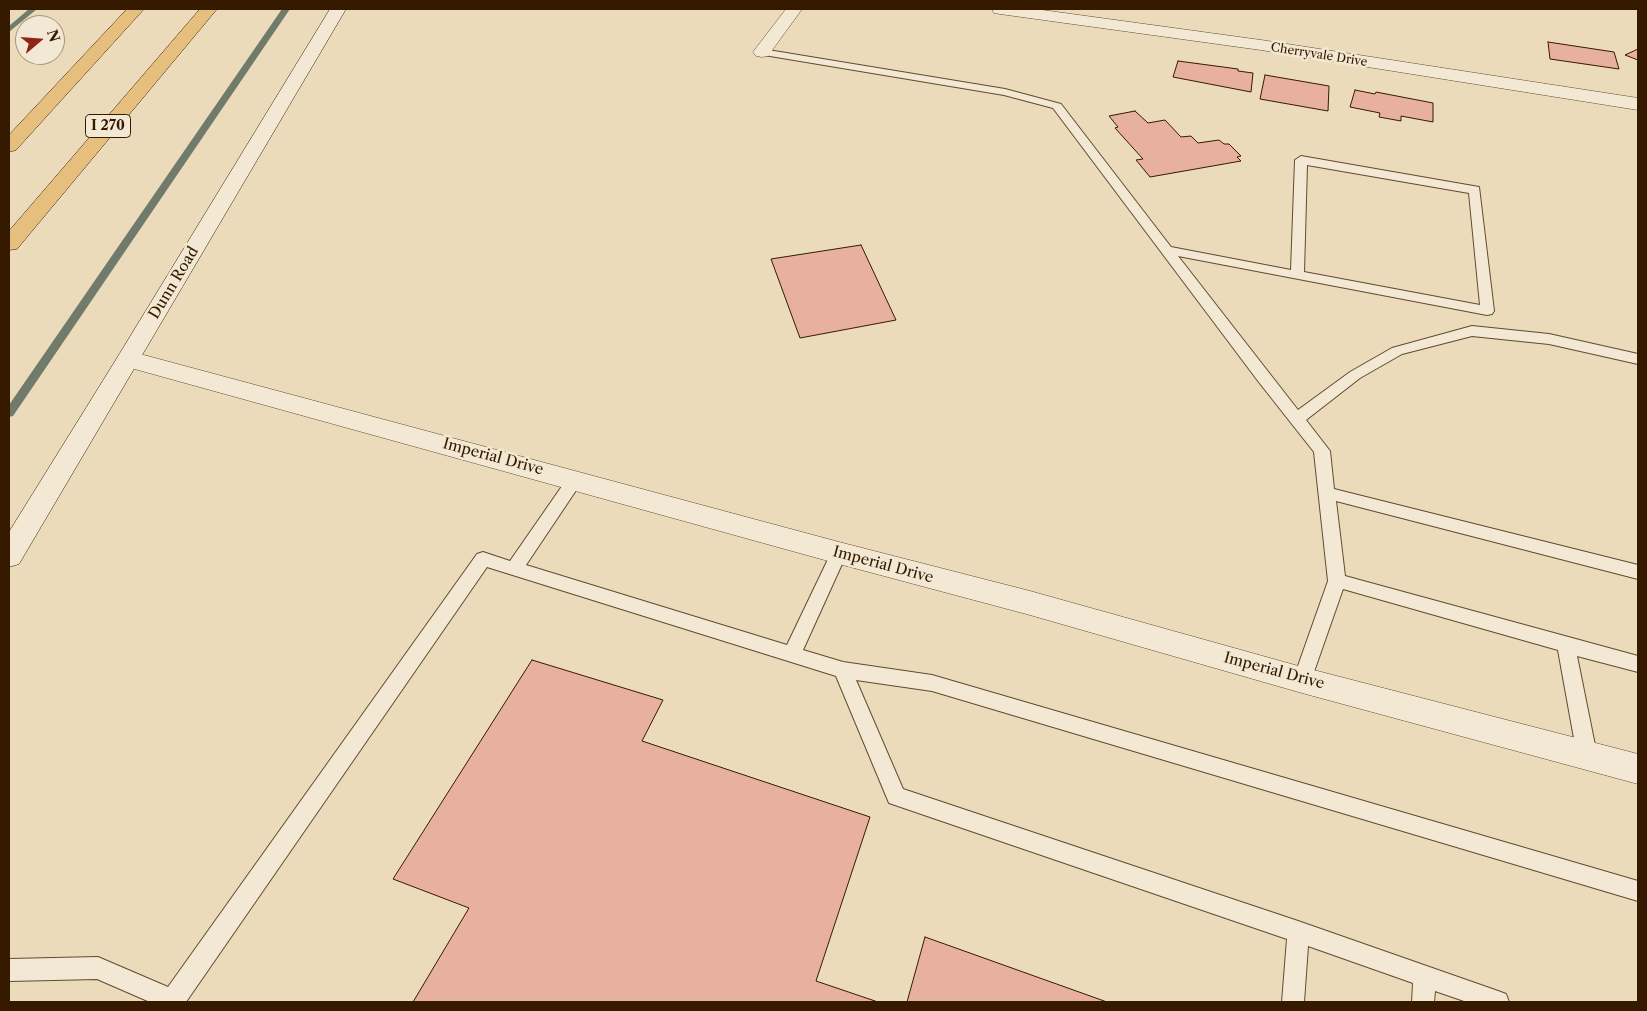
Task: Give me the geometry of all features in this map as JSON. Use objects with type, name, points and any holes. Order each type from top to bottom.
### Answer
[{"type":"highway","points":[[9,146],[136,9]]},
{"type":"highway","name":"I 270","points":[[9,244],[208,9]]},
{"type":"street","name":"Dunn Road","points":[[9,556],[338,9]]},
{"type":"street","points":[[762,52],[794,9]]},
{"type":"street","name":"Cherryvale Drive","points":[[1000,9],[1213,38],[1638,104]]},
{"type":"street","name":"Imperial Drive","points":[[129,358],[1302,680],[1638,768]]},
{"type":"lane","points":[[762,52],[1005,92],[1057,106],[1322,451],[1337,581],[1302,680]]},
{"type":"lane","points":[[1167,250],[1297,275],[1486,311],[1475,190],[1301,160],[1297,275]]},
{"type":"lane","points":[[1297,419],[1355,375],[1397,351],[1472,332],[1549,339],[1638,360]]},
{"type":"lane","points":[[514,569],[575,480]]},
{"type":"lane","points":[[1327,493],[1638,572]]},
{"type":"lane","points":[[792,655],[839,553]]},
{"type":"lane","points":[[9,970],[98,968],[174,1002],[483,559],[843,670],[932,683],[1638,891]]},
{"type":"lane","points":[[1337,581],[1638,664]]},
{"type":"lane","points":[[1566,644],[1587,755]]},
{"type":"lane","points":[[843,670],[896,796],[1498,1002]]},
{"type":"lane","points":[[1293,1002],[1298,932]]},
{"type":"lane","points":[[1423,1002],[1424,976]]},
{"type":"building","points":[[1548,42],[1614,52],[1619,69],[1550,59]]},
{"type":"building","points":[[1638,49],[1638,60],[1625,55]]},
{"type":"building","points":[[1178,61],[1238,69],[1238,71],[1253,73],[1251,92],[1173,77]]},
{"type":"building","points":[[1265,75],[1329,86],[1328,111],[1260,99]]},
{"type":"building","points":[[1355,90],[1433,103],[1433,122],[1401,116],[1401,121],[1379,117],[1380,113],[1350,107]]},
{"type":"building","points":[[1135,111],[1148,123],[1165,120],[1181,137],[1191,136],[1198,143],[1219,140],[1224,144],[1229,144],[1241,156],[1237,157],[1241,161],[1150,177],[1136,160],[1143,159],[1115,128],[1118,127],[1109,116]]},
{"type":"building","points":[[861,245],[896,320],[800,338],[771,259]]},
{"type":"building","points":[[532,660],[663,700],[642,741],[870,817],[816,981],[878,1002],[413,1002],[469,908],[393,879]]},
{"type":"building","points":[[925,937],[1107,1002],[907,1002]]},
{"type":"waterway","points":[[9,30],[33,9]]},
{"type":"waterway","points":[[9,413],[286,9]]}]
